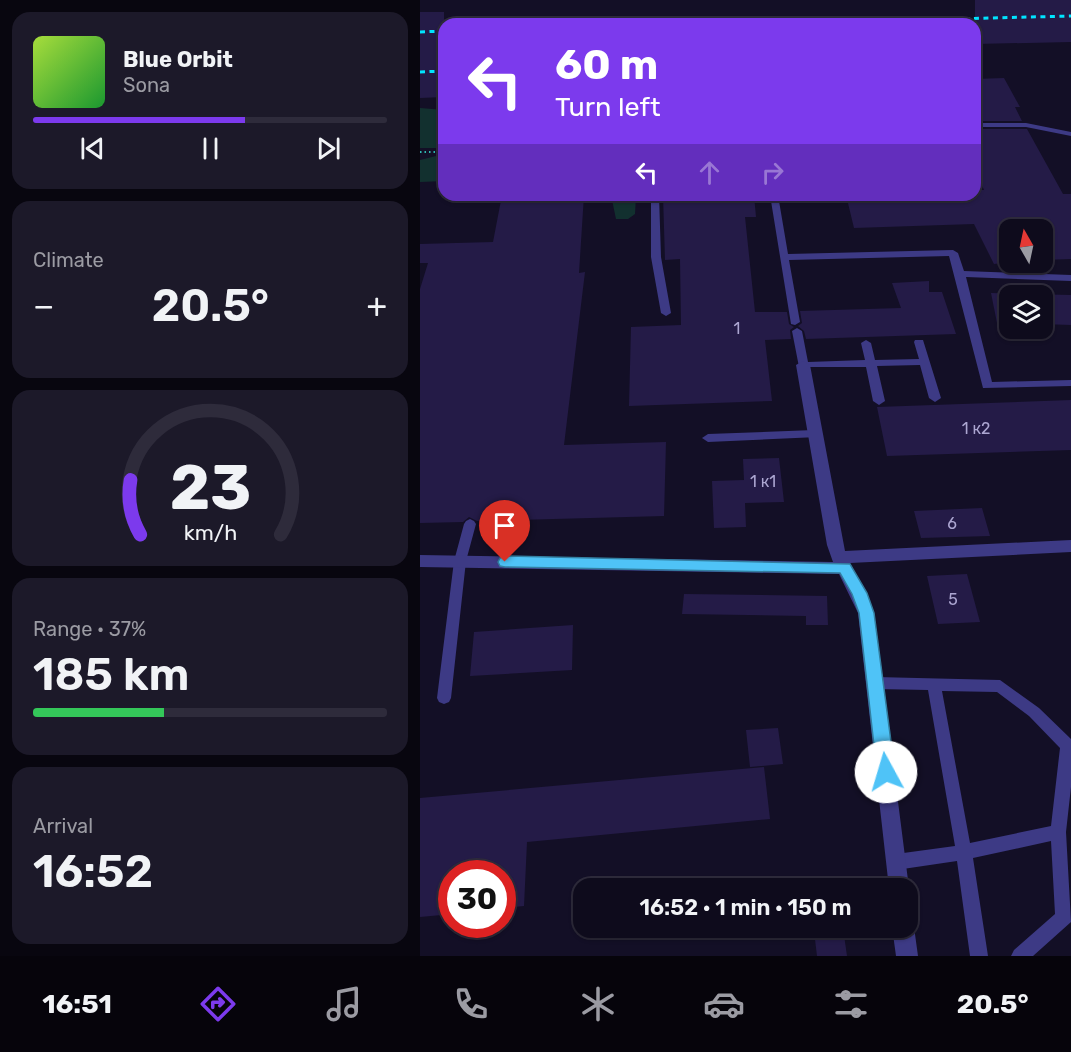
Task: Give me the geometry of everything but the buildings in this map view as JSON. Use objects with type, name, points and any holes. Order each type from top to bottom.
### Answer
[{"type":"street","points":[[803,365],[814,434],[842,562],[860,593],[866,613],[898,878]]},
{"type":"street","points":[[420,561],[842,562],[1071,546]]},
{"type":"street","points":[[905,938],[907,956]]},
{"type":"lane","points":[[981,126],[1026,125],[1071,134]]},
{"type":"lane","points":[[655,201],[656,257],[666,313]]},
{"type":"lane","points":[[775,201],[803,365],[925,362]]},
{"type":"lane","points":[[784,257],[953,254],[987,386],[1071,383]]},
{"type":"lane","points":[[960,274],[1071,278]]},
{"type":"lane","points":[[919,342],[935,398]]},
{"type":"lane","points":[[866,343],[879,401]]},
{"type":"lane","points":[[708,438],[814,434]]},
{"type":"lane","points":[[444,698],[460,561],[470,524]]},
{"type":"lane","points":[[876,683],[1000,686],[1034,712],[1068,746],[1058,832],[1064,918],[1020,956]]},
{"type":"lane","points":[[934,684],[964,852],[979,956]]},
{"type":"lane","points":[[896,861],[964,852],[1058,832]]},
{"type":"path","points":[[420,152],[438,152]]},
{"type":"green space","points":[[420,108],[438,110],[438,148],[420,148]]},
{"type":"green space","points":[[438,156],[438,181],[420,182],[420,160]]},
{"type":"green space","points":[[612,201],[636,201],[635,214],[628,219],[616,219]]},
{"type":"railway","points":[[981,18],[1071,16]]},
{"type":"railway","points":[[420,32],[438,31]]},
{"type":"railway","points":[[420,72],[438,71]]},
{"type":"route","points":[[505,562],[844,568],[860,593],[866,613],[886,772]]}]
